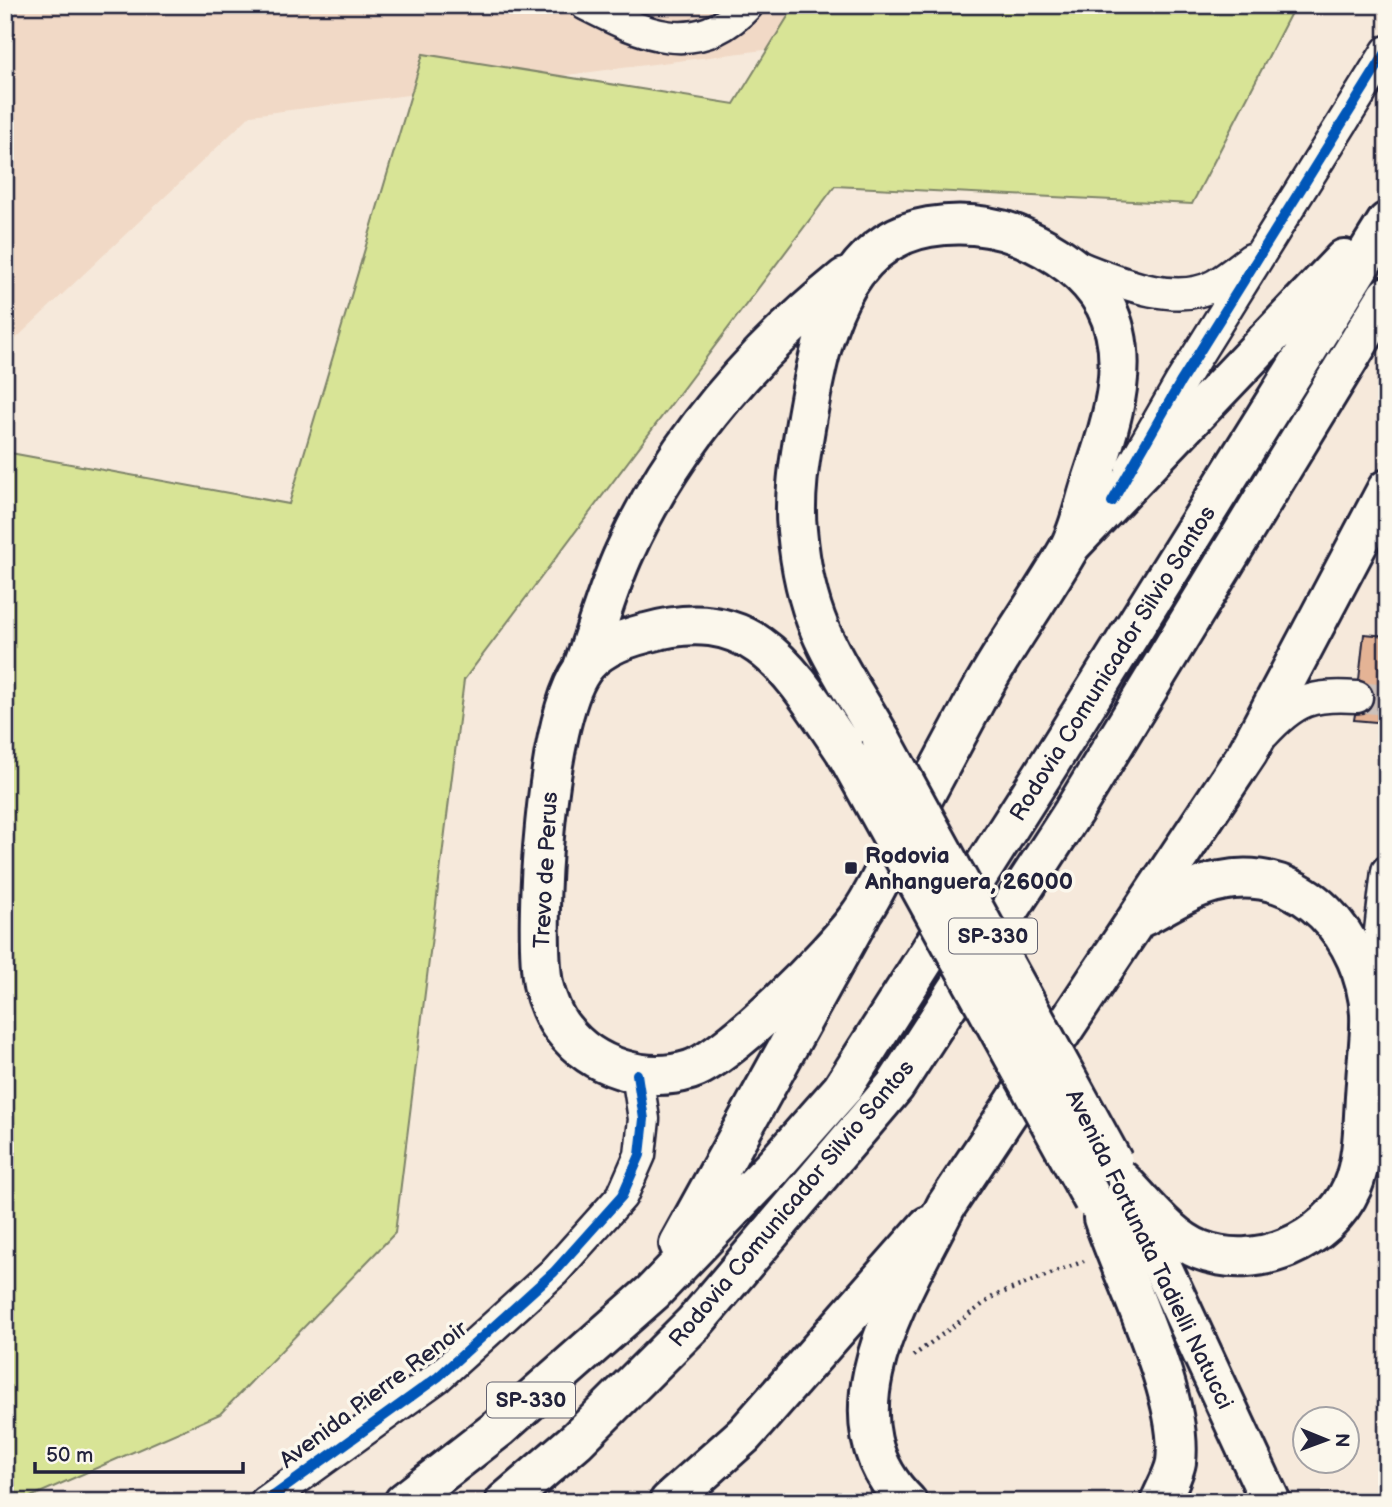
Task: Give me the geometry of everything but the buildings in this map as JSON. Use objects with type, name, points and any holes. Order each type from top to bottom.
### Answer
[{"type":"main road","points":[[653,1292],[987,679],[1072,544],[1387,215]]},
{"type":"main road","name":"Rodovia Comunicador Silvio Santos","points":[[404,1502],[499,1428],[653,1292],[773,1167],[842,1089],[1044,774],[1387,222]]},
{"type":"main road","points":[[583,667],[624,553],[650,501],[685,445],[749,366],[802,313],[855,271],[876,250],[914,230],[952,223],[994,226],[1028,240],[1069,263],[1090,284],[1107,309],[1118,346],[1117,402],[1072,544]]},
{"type":"main road","name":"Avenida Fortunata Tadielli Natucci","points":[[855,271],[833,310],[813,378],[800,454],[796,523],[804,578],[820,630],[882,741],[1109,1202],[1269,1502]]},
{"type":"main road","name":"Rodovia Comunicador Silvio Santos","points":[[505,1502],[577,1440],[694,1323],[895,1086],[1073,812],[1387,296]]},
{"type":"main road","points":[[669,1502],[744,1435],[946,1206],[1140,919],[1248,752],[1387,489]]},
{"type":"main road","name":"Trevo de Perus","points":[[859,916],[778,1001],[726,1048],[697,1068],[669,1075],[637,1074],[594,1058],[563,1030],[544,992],[540,951],[549,782],[570,693],[583,667],[617,641],[672,625],[718,627],[754,641],[788,668],[845,751],[1109,1202]]},
{"type":"main road","points":[[1109,1202],[1178,1236],[1199,1250],[1255,1257],[1306,1240],[1338,1209],[1352,1187],[1362,1137],[1370,1016],[1366,986],[1355,953],[1333,919],[1306,896],[1278,884],[1248,878],[1221,881],[1192,890],[1140,919]]},
{"type":"main road","points":[[1109,1202],[1163,1376],[1176,1433],[1176,1464],[1160,1502]]},
{"type":"main road","points":[[907,1502],[892,1488],[874,1451],[867,1418],[869,1389],[880,1344],[946,1206]]},
{"type":"street","points":[[586,5],[636,30],[681,38],[707,36],[733,20],[748,5]]},
{"type":"street","points":[[1112,502],[1180,383],[1387,51]]},
{"type":"street","points":[[1069,263],[1121,282],[1163,291],[1190,292],[1213,286],[1261,252]]},
{"type":"street","points":[[1248,752],[1283,714],[1298,703],[1329,695],[1357,696]]},
{"type":"street","points":[[1370,1016],[1387,871]]},
{"type":"street","name":"Avenida Pierre Renoir","points":[[265,1502],[439,1377],[554,1272],[622,1196],[640,1155],[644,1119],[637,1074]]},
{"type":"path","points":[[910,1358],[994,1296],[1109,1202]]},
{"type":"shaded area","points":[[5,5],[867,5],[842,40],[251,115],[5,349]]},
{"type":"green space","points":[[795,5],[1295,5],[1192,204],[835,186],[464,680],[395,1233],[220,1414],[19,1502],[5,1502],[5,452],[289,504],[423,54],[734,104]]},
{"type":"tunnel","points":[[1357,697],[1387,700]]},
{"type":"cycle path","points":[[1112,502],[1180,383],[1387,51]]},
{"type":"cycle path","points":[[265,1502],[438,1377],[554,1272],[622,1196],[640,1155],[644,1119],[637,1074]]},
{"type":"place","name":"Rodovia Anhanguera, 26000","points":[[851,868]]}]
